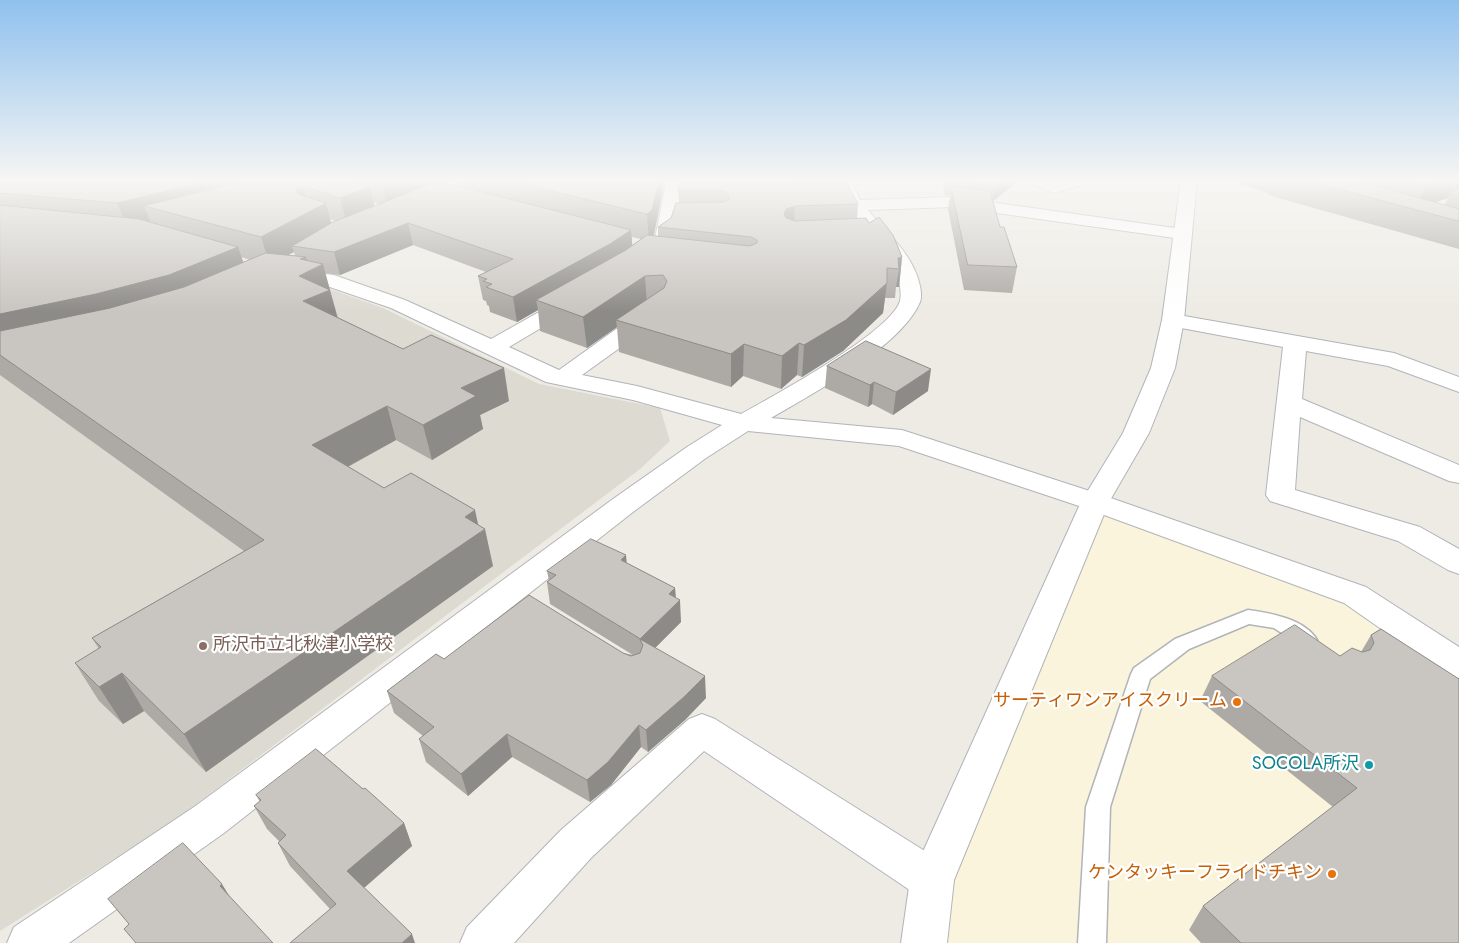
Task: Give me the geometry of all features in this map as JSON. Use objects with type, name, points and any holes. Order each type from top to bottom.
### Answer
[{"type":"street","points":[[644,255],[664,240],[675,224]]},
{"type":"street","points":[[30,943],[206,822],[518,595],[684,461],[743,423],[857,355],[894,325],[910,301],[909,280],[889,243],[870,224]]},
{"type":"street","points":[[1111,224],[1182,234]]},
{"type":"street","points":[[924,943],[932,880],[1095,502],[1136,433],[1163,368],[1173,320],[1183,224]]},
{"type":"street","points":[[857,238],[884,237]]},
{"type":"street","points":[[298,259],[272,274],[327,280],[398,304],[554,377],[637,393],[743,423],[902,438],[1095,502],[1355,595],[1459,665]]},
{"type":"street","points":[[492,348],[586,293]]},
{"type":"street","points":[[562,379],[656,312]]},
{"type":"street","points":[[1173,320],[1394,360],[1459,384]]},
{"type":"street","points":[[1295,342],[1280,495],[1409,534],[1459,563]]},
{"type":"street","points":[[1290,402],[1459,475]]},
{"type":"street","points":[[483,943],[576,844],[702,730],[932,880]]},
{"type":"lane","points":[[1092,943],[1098,807],[1141,674],[1182,644],[1248,617],[1279,622],[1324,652]]},
{"type":"shaded area","name":"所沢市立北秋津小学校","points":[[313,283],[383,308],[539,384],[660,408],[670,441],[640,469],[171,823],[0,931],[0,363]]},
{"type":"shaded area","name":"SOCOLA所沢","points":[[1095,502],[1355,595],[1459,665],[1459,943],[924,943]]},
{"type":"building","points":[[0,224],[157,224],[238,247],[169,275],[96,294],[0,314]]},
{"type":"building","points":[[212,224],[286,224],[261,237]]},
{"type":"building","points":[[330,224],[405,224],[334,252],[292,246]]},
{"type":"building","points":[[411,224],[608,224],[631,230],[610,244],[513,297],[486,287],[492,284],[483,281],[487,279],[478,276],[513,259]]},
{"type":"building","points":[[662,224],[884,224],[893,235],[902,257],[898,258],[899,269],[887,268],[887,283],[846,320],[804,345],[799,343],[782,356],[744,344],[731,354],[616,320],[664,288],[667,281],[663,275],[645,276],[583,317],[536,300],[626,250],[647,235],[750,246],[757,243],[757,240],[751,237],[658,227]]},
{"type":"building","points":[[959,224],[999,224],[1000,227],[1004,227],[1017,267],[968,265]]},
{"type":"building","points":[[266,253],[306,257],[300,259],[323,264],[299,276],[330,290],[303,301],[403,349],[431,335],[504,368],[461,388],[476,396],[423,425],[387,406],[312,445],[384,488],[411,473],[475,510],[465,517],[485,529],[184,734],[122,673],[99,687],[75,663],[101,647],[92,638],[264,540],[0,355],[0,331],[110,308],[184,287]]},
{"type":"building","points":[[866,341],[931,369],[896,392],[874,382],[870,385],[827,366]]},
{"type":"building","points":[[591,539],[626,555],[621,560],[675,588],[669,594],[680,600],[640,639],[705,676],[646,730],[639,725],[608,762],[587,780],[507,734],[461,774],[419,739],[434,727],[387,691],[436,654],[444,659],[529,595],[623,653],[631,656],[640,653],[643,645],[639,638],[547,582],[556,575],[547,571]]},
{"type":"building","name":"SOCOLA所沢","points":[[1295,625],[1340,656],[1352,648],[1362,652],[1370,650],[1374,643],[1371,635],[1381,629],[1459,679],[1459,943],[1241,943],[1203,906],[1357,788],[1212,676]]},
{"type":"building","points":[[316,749],[363,789],[365,788],[404,823],[347,871],[412,934],[402,943],[290,943],[336,904],[278,843],[286,835],[254,806],[261,800],[256,795]]},
{"type":"building","points":[[183,843],[222,884],[220,886],[273,943],[136,943],[124,929],[129,924],[108,899]]},
{"type":"place","name":"所沢市立北秋津小学校","points":[[203,646]]},
{"type":"place","name":"サーティワンアイスクリーム","points":[[1237,702]]},
{"type":"place","name":"SOCOLA所沢","points":[[1369,765]]},
{"type":"place","name":"ケンタッキーフライドチキン","points":[[1332,874]]}]
